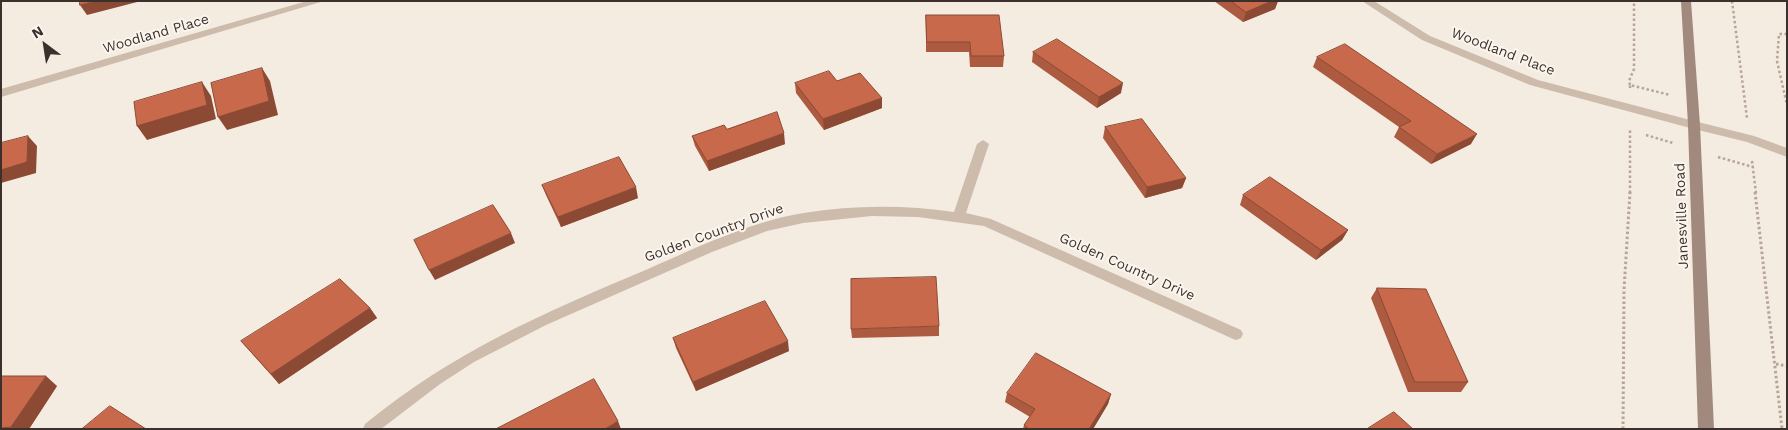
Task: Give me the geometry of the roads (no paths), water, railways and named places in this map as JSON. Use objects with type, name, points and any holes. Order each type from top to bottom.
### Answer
[{"type":"main road","name":"Janesville Road","points":[[1686,1],[1694,125],[1706,429]]},
{"type":"street","name":"Woodland Place","points":[[1,93],[319,1]]},
{"type":"street","name":"Woodland Place","points":[[1367,1],[1426,38],[1534,82],[1750,139],[1787,153]]},
{"type":"street","points":[[959,216],[983,144]]},
{"type":"street","name":"Golden Country Drive","points":[[370,429],[424,386],[468,357],[597,296],[693,255],[759,231],[802,218],[876,211],[911,211],[959,216],[987,222],[1236,334]]}]
